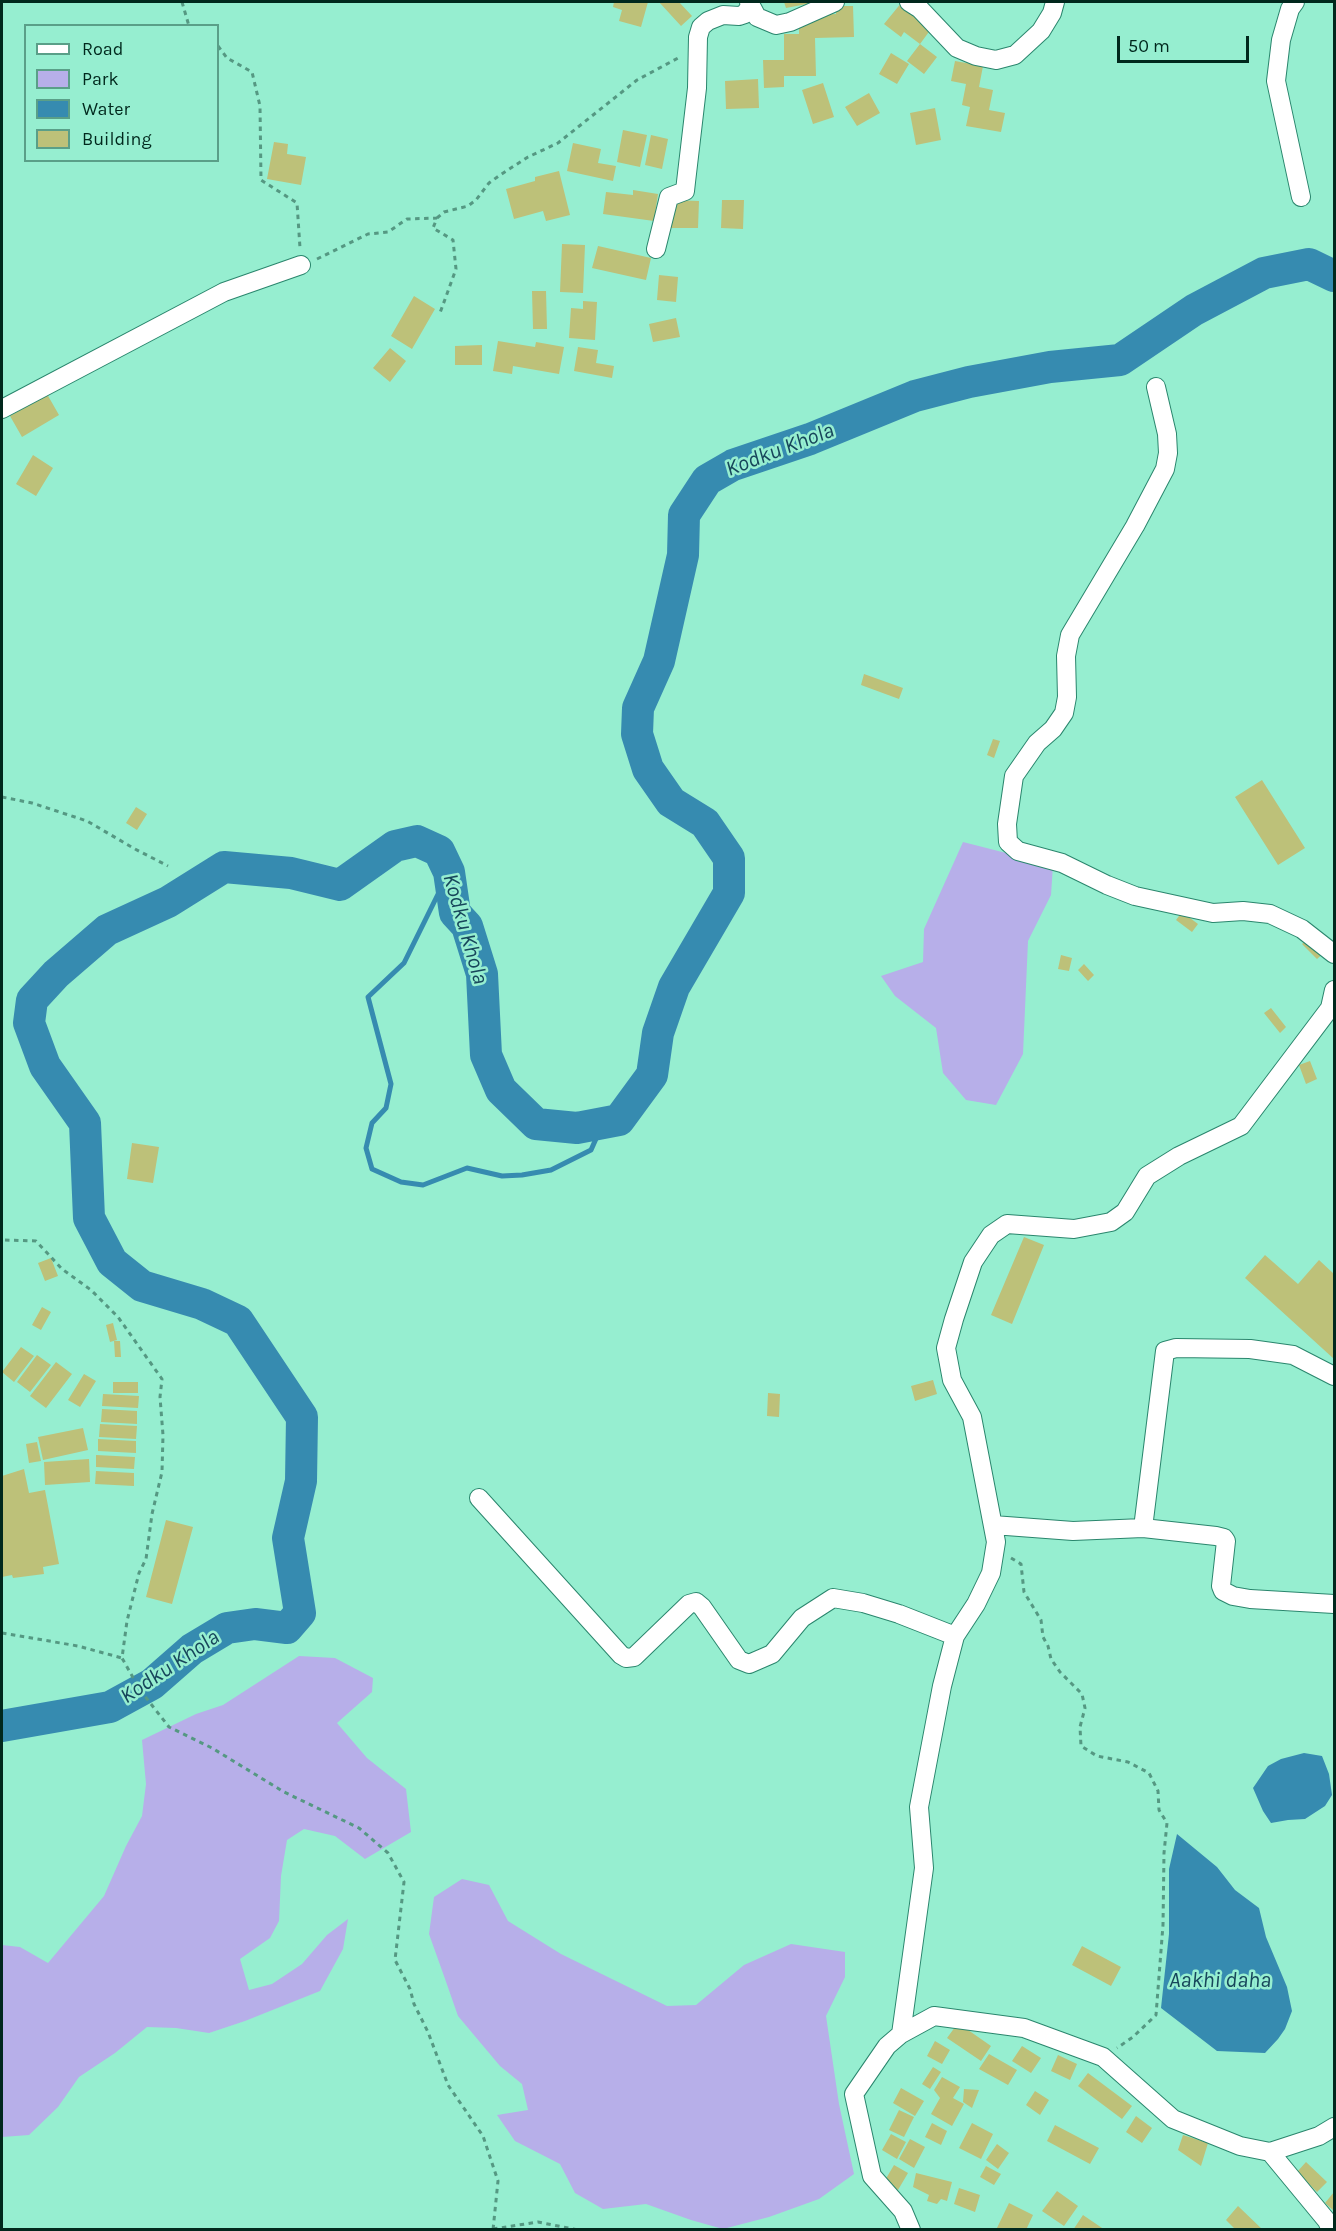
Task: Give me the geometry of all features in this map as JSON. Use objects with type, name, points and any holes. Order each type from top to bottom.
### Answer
[{"type":"street","points":[[750,4],[757,16],[776,25],[790,22],[836,2]]},
{"type":"street","points":[[909,2],[920,9],[957,48],[976,56],[996,60],[1015,56],[1041,31],[1055,2]]},
{"type":"street","points":[[1295,2],[1290,9],[1281,40],[1276,81],[1301,197]]},
{"type":"street","points":[[656,249],[669,197],[685,191],[697,88],[701,27],[708,21],[723,15],[745,14],[750,4]]},
{"type":"street","points":[[2,409],[224,292],[301,265]]},
{"type":"street","points":[[1156,387],[1167,434],[1168,453],[1165,469],[1146,506],[1070,635],[1066,656],[1067,698],[1064,713],[1053,729],[1037,743],[1014,776],[1007,824],[1008,842],[1018,851],[1062,863],[1135,896],[1213,913],[1243,911],[1270,914],[1302,929],[1335,954]]},
{"type":"street","points":[[901,2034],[924,1868],[919,1807],[942,1686],[955,1636],[976,1604],[991,1573],[995,1533],[972,1417],[952,1380],[946,1348],[974,1262],[991,1235],[1007,1224],[1074,1229],[1111,1222],[1125,1212],[1147,1176],[1179,1156],[1241,1126],[1329,1008],[1335,990]]},
{"type":"street","points":[[1143,1528],[1166,1351],[1176,1348],[1250,1349],[1282,1353],[1293,1355],[1335,1376]]},
{"type":"street","points":[[479,1498],[626,1658],[634,1657],[689,1604],[696,1602],[702,1607],[739,1660],[749,1664],[772,1654],[802,1618],[833,1598],[890,1612],[955,1636]]},
{"type":"street","points":[[995,1533],[1143,1528],[1224,1538],[1226,1541],[1221,1586],[1223,1591],[1233,1596],[1335,1604]]},
{"type":"street","points":[[911,2229],[903,2211],[872,2176],[854,2094],[887,2046],[901,2034],[934,2016],[1024,2028],[1102,2056],[1173,2118],[1240,2146],[1270,2152],[1319,2136],[1335,2127]]},
{"type":"street","points":[[1270,2152],[1327,2221],[1330,2229]]},
{"type":"path","points":[[182,2],[188,24]]},
{"type":"path","points":[[219,47],[227,58],[252,72],[260,106],[261,180],[297,203],[301,265],[328,255],[368,234],[388,232],[407,219],[436,218],[444,213],[468,206],[476,200],[489,183],[528,156],[558,143],[637,80],[698,48]]},
{"type":"path","points":[[436,218],[433,228],[453,240],[456,269],[440,313]]},
{"type":"path","points":[[2,797],[32,803],[87,821],[168,866]]},
{"type":"path","points":[[5,1240],[36,1241],[62,1269],[91,1290],[118,1317],[162,1379],[160,1396],[163,1435],[162,1472],[152,1514],[146,1559],[139,1573],[127,1621],[122,1658],[140,1690],[169,1727],[213,1748],[285,1791],[359,1828],[388,1853],[404,1882],[395,1960],[410,1989],[414,2004],[428,2032],[448,2085],[483,2136],[498,2181],[493,2229],[538,2222],[578,2229]]},
{"type":"path","points":[[995,1533],[1012,1558],[1021,1564],[1024,1592],[1041,1620],[1043,1637],[1051,1659],[1060,1672],[1082,1694],[1084,1708],[1080,1727],[1081,1746],[1097,1756],[1128,1762],[1149,1773],[1158,1791],[1159,1810],[1167,1823],[1164,1853],[1163,1926],[1156,2015],[1133,2037],[1102,2056]]},
{"type":"path","points":[[2,1633],[78,1646],[122,1658]]},
{"type":"green space","points":[[963,842],[1053,865],[1051,895],[1028,941],[1023,1054],[996,1105],[966,1100],[943,1073],[936,1028],[895,996],[881,976],[923,962],[924,929]]},
{"type":"green space","points":[[299,1656],[335,1658],[373,1678],[372,1692],[337,1723],[367,1758],[406,1789],[411,1832],[365,1859],[335,1836],[304,1829],[287,1840],[281,1876],[279,1921],[270,1938],[240,1959],[249,1990],[272,1984],[302,1964],[327,1935],[348,1919],[343,1949],[320,1991],[209,2033],[147,2027],[115,2053],[79,2077],[58,2107],[29,2135],[2,2137],[2,1945],[20,1947],[48,1963],[104,1896],[142,1816],[146,1784],[142,1740],[196,1714],[223,1705]]},
{"type":"green space","points":[[462,1879],[489,1885],[508,1921],[561,1954],[667,2006],[696,2005],[744,1965],[791,1944],[845,1952],[845,1977],[826,2016],[839,2104],[854,2174],[819,2199],[769,2217],[723,2229],[646,2204],[603,2209],[575,2193],[560,2164],[515,2141],[497,2115],[528,2110],[522,2084],[500,2066],[458,2016],[429,1934],[434,1897]]},
{"type":"water","points":[[1304,1753],[1322,1756],[1329,1774],[1332,1795],[1325,1806],[1305,1819],[1271,1823],[1253,1788],[1268,1766],[1281,1759]]},
{"type":"water","name":"Aakhi daha","points":[[1177,1834],[1217,1867],[1235,1890],[1259,1908],[1266,1937],[1287,1987],[1292,2011],[1285,2029],[1265,2053],[1217,2051],[1161,2008],[1169,1934],[1169,1869]]},
{"type":"building","points":[[614,2],[648,2],[641,27],[619,21],[622,10],[613,7]]},
{"type":"building","points":[[659,2],[679,2],[692,16],[681,26]]},
{"type":"building","points":[[784,2],[812,2],[812,3],[786,8]]},
{"type":"building","points":[[902,2],[934,25],[920,44],[904,32],[901,37],[884,24]]},
{"type":"building","points":[[836,6],[853,6],[854,37],[815,38],[816,76],[784,76],[784,87],[764,88],[763,60],[784,60],[784,34],[799,34],[799,22],[815,22],[815,15],[836,14]]},
{"type":"building","points":[[920,44],[937,57],[924,74],[907,61]]},
{"type":"building","points":[[891,53],[909,64],[897,84],[879,74]]},
{"type":"building","points":[[955,61],[983,66],[979,87],[993,90],[989,110],[1005,113],[1001,132],[966,126],[970,107],[962,105],[966,84],[951,81]]},
{"type":"building","points":[[758,79],[759,108],[726,109],[725,81]]},
{"type":"building","points":[[823,83],[834,117],[813,124],[802,90]]},
{"type":"building","points":[[869,93],[880,113],[857,126],[845,107]]},
{"type":"building","points":[[935,108],[941,140],[916,145],[910,113]]},
{"type":"building","points":[[623,130],[647,135],[640,167],[617,162]]},
{"type":"building","points":[[651,135],[668,139],[662,169],[645,165]]},
{"type":"building","points":[[274,142],[288,144],[287,154],[306,157],[301,185],[267,179]]},
{"type":"building","points":[[573,143],[601,149],[598,163],[616,166],[613,181],[567,171]]},
{"type":"building","points":[[559,171],[570,215],[546,221],[543,211],[514,219],[506,189],[535,181],[535,177]]},
{"type":"building","points":[[633,190],[658,194],[654,221],[603,214],[606,192],[633,195]]},
{"type":"building","points":[[672,200],[699,201],[698,228],[671,228]]},
{"type":"building","points":[[722,200],[744,200],[743,229],[721,228]]},
{"type":"building","points":[[562,244],[585,245],[583,293],[560,292]]},
{"type":"building","points":[[598,246],[651,258],[646,280],[592,268]]},
{"type":"building","points":[[659,275],[678,277],[676,302],[657,300]]},
{"type":"building","points":[[532,291],[546,291],[547,329],[533,329]]},
{"type":"building","points":[[414,296],[435,309],[412,349],[391,336]]},
{"type":"building","points":[[583,301],[597,302],[595,340],[569,338],[571,308],[583,309]]},
{"type":"building","points":[[676,318],[680,337],[653,342],[649,324]]},
{"type":"building","points":[[498,341],[535,347],[536,342],[564,347],[559,374],[513,366],[512,374],[493,371]]},
{"type":"building","points":[[482,345],[482,365],[455,365],[455,346]]},
{"type":"building","points":[[578,347],[598,350],[596,363],[614,366],[612,378],[574,371]]},
{"type":"building","points":[[390,348],[406,361],[390,382],[373,368]]},
{"type":"building","points":[[47,394],[59,415],[22,437],[10,416]]},
{"type":"building","points":[[33,455],[53,468],[36,496],[16,484]]},
{"type":"building","points":[[864,674],[903,688],[899,699],[861,685]]},
{"type":"building","points":[[993,739],[1000,741],[994,758],[987,755]]},
{"type":"building","points":[[1262,780],[1305,848],[1278,865],[1235,797]]},
{"type":"building","points":[[136,807],[147,814],[137,830],[126,823]]},
{"type":"building","points":[[1182,912],[1198,924],[1192,932],[1176,920]]},
{"type":"building","points":[[1310,937],[1325,952],[1317,959],[1302,944]]},
{"type":"building","points":[[1061,955],[1072,958],[1069,971],[1058,969]]},
{"type":"building","points":[[1084,964],[1094,975],[1088,981],[1078,970]]},
{"type":"building","points":[[1271,1008],[1286,1027],[1280,1033],[1264,1013]]},
{"type":"building","points":[[1310,1061],[1317,1079],[1306,1084],[1299,1065]]},
{"type":"building","points":[[132,1143],[159,1147],[153,1183],[127,1179]]},
{"type":"building","points":[[1024,1237],[1044,1245],[1012,1324],[991,1315]]},
{"type":"building","points":[[1265,1255],[1298,1284],[1319,1260],[1334,1274],[1334,1359],[1245,1278]]},
{"type":"building","points":[[51,1258],[58,1276],[45,1281],[38,1263]]},
{"type":"building","points":[[42,1307],[51,1312],[41,1330],[32,1325]]},
{"type":"building","points":[[113,1323],[117,1340],[110,1342],[106,1325]]},
{"type":"building","points":[[114,1341],[120,1341],[121,1357],[115,1357]]},
{"type":"building","points":[[21,1347],[34,1356],[14,1382],[2,1372]]},
{"type":"building","points":[[37,1355],[51,1365],[30,1392],[17,1382]]},
{"type":"building","points":[[56,1362],[72,1374],[46,1408],[30,1396]]},
{"type":"building","points":[[84,1374],[96,1381],[80,1407],[68,1400]]},
{"type":"building","points":[[933,1380],[937,1394],[915,1401],[911,1386]]},
{"type":"building","points":[[113,1382],[138,1382],[138,1393],[113,1393]]},
{"type":"building","points":[[768,1393],[780,1394],[779,1417],[767,1416]]},
{"type":"building","points":[[103,1394],[139,1396],[138,1408],[102,1406]]},
{"type":"building","points":[[102,1409],[137,1411],[137,1424],[101,1422]]},
{"type":"building","points":[[100,1424],[137,1426],[136,1439],[99,1437]]},
{"type":"building","points":[[83,1428],[88,1450],[43,1460],[38,1437]]},
{"type":"building","points":[[98,1439],[136,1441],[136,1453],[98,1451]]},
{"type":"building","points":[[37,1442],[41,1461],[29,1463],[26,1444]]},
{"type":"building","points":[[96,1455],[135,1457],[134,1469],[96,1467]]},
{"type":"building","points":[[89,1459],[90,1482],[45,1485],[44,1462]]},
{"type":"building","points":[[24,1469],[29,1493],[45,1490],[59,1564],[43,1567],[44,1574],[2,1577],[2,1476]]},
{"type":"building","points":[[96,1471],[134,1473],[134,1486],[95,1484]]},
{"type":"building","points":[[166,1520],[193,1527],[172,1604],[146,1597]]},
{"type":"building","points":[[1082,1946],[1121,1967],[1111,1986],[1072,1965]]},
{"type":"building","points":[[958,2023],[991,2046],[981,2061],[947,2038]]},
{"type":"building","points":[[935,2041],[950,2050],[942,2064],[927,2056]]},
{"type":"building","points":[[1022,2046],[1041,2058],[1031,2073],[1012,2061]]},
{"type":"building","points":[[989,2054],[1017,2070],[1008,2085],[979,2069]]},
{"type":"building","points":[[1058,2055],[1077,2064],[1070,2080],[1051,2071]]},
{"type":"building","points":[[933,2067],[941,2072],[930,2089],[922,2084]]},
{"type":"building","points":[[1088,2073],[1132,2106],[1122,2119],[1078,2086]]},
{"type":"building","points":[[942,2077],[960,2087],[953,2098],[964,2104],[952,2126],[931,2114],[940,2098],[934,2090]]},
{"type":"building","points":[[901,2088],[924,2101],[915,2116],[893,2103]]},
{"type":"building","points":[[964,2089],[979,2090],[972,2108],[963,2102]]},
{"type":"building","points":[[1035,2091],[1049,2100],[1040,2115],[1026,2105]]},
{"type":"building","points":[[899,2110],[914,2117],[904,2137],[889,2130]]},
{"type":"building","points":[[1136,2116],[1152,2128],[1142,2143],[1126,2132]]},
{"type":"building","points":[[932,2123],[947,2131],[941,2145],[925,2137]]},
{"type":"building","points":[[972,2123],[993,2134],[981,2159],[959,2148]]},
{"type":"building","points":[[1055,2125],[1099,2148],[1090,2164],[1047,2141]]},
{"type":"building","points":[[891,2134],[906,2142],[897,2159],[882,2150]]},
{"type":"building","points":[[1183,2135],[1208,2143],[1201,2166],[1178,2150]]},
{"type":"building","points":[[910,2139],[925,2147],[914,2168],[899,2159]]},
{"type":"building","points":[[997,2144],[1009,2153],[998,2169],[986,2160]]},
{"type":"building","points":[[1306,2162],[1327,2182],[1317,2192],[1297,2172]]},
{"type":"building","points":[[894,2165],[908,2173],[898,2190],[884,2182]]},
{"type":"building","points":[[986,2166],[1001,2174],[994,2185],[980,2177]]},
{"type":"building","points":[[916,2173],[952,2182],[947,2201],[941,2199],[937,2204],[927,2201],[929,2195],[913,2187]]},
{"type":"building","points":[[959,2188],[980,2195],[975,2212],[954,2204]]},
{"type":"building","points":[[1057,2191],[1078,2206],[1064,2226],[1042,2211]]},
{"type":"building","points":[[1334,2192],[1334,2211],[1325,2203]]},
{"type":"building","points":[[1009,2203],[1033,2215],[1026,2230],[996,2230]]},
{"type":"building","points":[[1238,2206],[1263,2230],[1236,2230],[1226,2220]]},
{"type":"building","points":[[1083,2215],[1105,2230],[1073,2230]]},
{"type":"waterway","name":"Kodku Khola","points":[[2,1726],[110,1707],[152,1684],[192,1649],[227,1628],[255,1624],[287,1628],[300,1613],[288,1538],[301,1481],[302,1417],[238,1321],[202,1304],[142,1286],[112,1262],[89,1218],[85,1123],[45,1066],[29,1023],[32,1000],[56,974],[107,930],[168,902],[224,867],[291,873],[340,885],[395,846],[417,841],[439,851],[449,872],[455,913],[467,926],[482,974],[486,1055],[501,1090],[536,1124],[577,1128],[619,1120],[652,1075],[658,1033],[674,987],[729,893],[729,858],[705,823],[671,802],[648,769],[637,734],[638,708],[659,661],[683,555],[684,515],[707,480],[733,465],[810,439],[915,396],[969,382],[1050,367],[1120,360],[1194,310],[1264,273],[1309,264],[1334,276]]},
{"type":"waterway","points":[[449,872],[404,963],[368,997],[391,1084],[386,1108],[372,1123],[366,1148],[372,1169],[401,1182],[423,1185],[467,1168],[502,1176],[551,1170],[591,1150],[603,1123]]}]
